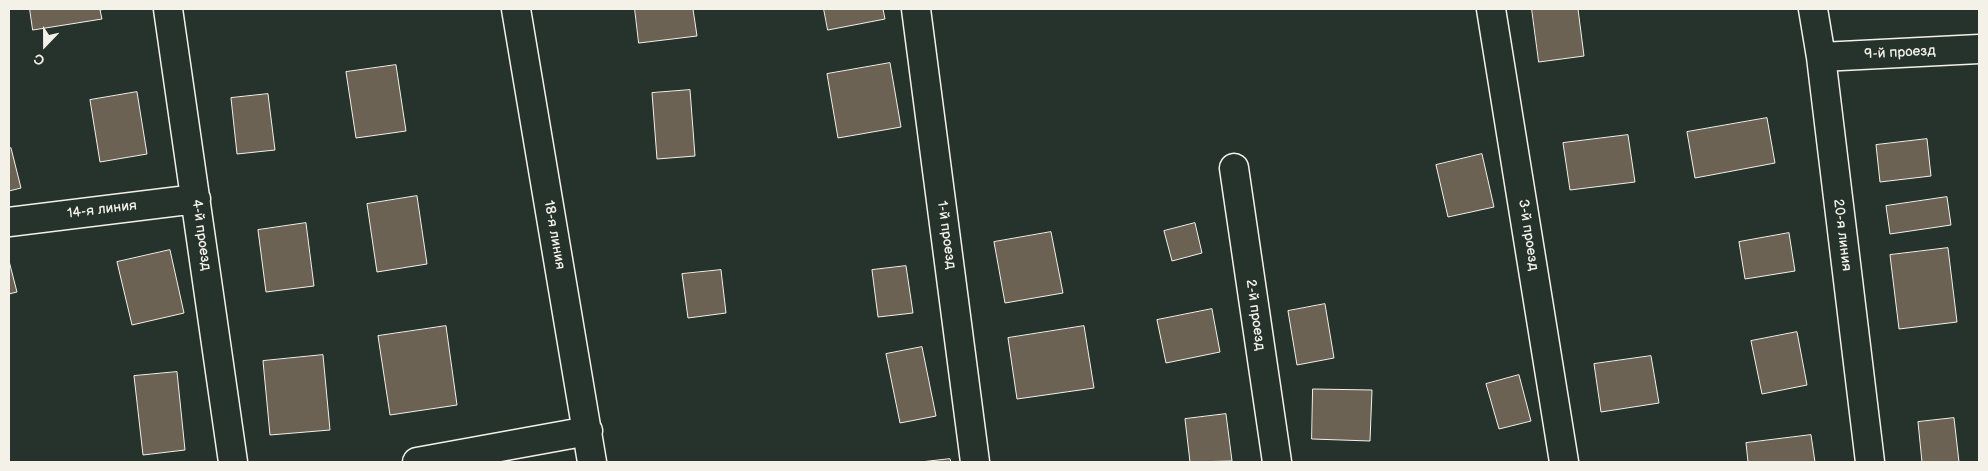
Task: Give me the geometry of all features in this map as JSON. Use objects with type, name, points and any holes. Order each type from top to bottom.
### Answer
[{"type":"street","name":"4-й проезд","points":[[168,9],[233,462]]},
{"type":"street","name":"18-я линия","points":[[516,9],[592,462]]},
{"type":"street","name":"1-й проезд","points":[[916,9],[975,462]]},
{"type":"street","name":"3-й проезд","points":[[1491,9],[1564,462]]},
{"type":"street","name":"20-я линия","points":[[1813,9],[1870,462]]},
{"type":"street","name":"9-й проезд","points":[[1820,57],[1979,49]]},
{"type":"street","name":"2-й проезд","points":[[1234,168],[1277,462]]},
{"type":"street","name":"14-я линия","points":[[9,222],[196,199]]},
{"type":"street","points":[[417,462],[588,431]]},
{"type":"building","points":[[30,9],[106,9],[100,10],[102,19],[33,30]]},
{"type":"building","points":[[635,9],[693,9],[697,36],[639,43]]},
{"type":"building","points":[[824,9],[883,9],[885,19],[828,30]]},
{"type":"building","points":[[1532,9],[1578,9],[1584,56],[1539,62]]},
{"type":"building","points":[[890,63],[901,127],[838,138],[827,74]]},
{"type":"building","points":[[396,65],[406,131],[356,138],[346,72]]},
{"type":"building","points":[[690,90],[695,156],[657,159],[652,93]]},
{"type":"building","points":[[137,92],[147,154],[100,162],[90,100]]},
{"type":"building","points":[[268,94],[275,150],[237,154],[231,98]]},
{"type":"building","points":[[1767,118],[1775,163],[1695,178],[1687,132]]},
{"type":"building","points":[[1628,135],[1635,182],[1570,190],[1563,143]]},
{"type":"building","points":[[1927,139],[1931,176],[1880,182],[1876,145]]},
{"type":"building","points":[[11,148],[21,188],[9,191],[9,149]]},
{"type":"building","points":[[1482,154],[1494,207],[1448,217],[1436,165]]},
{"type":"building","points":[[417,196],[427,264],[377,272],[367,204]]},
{"type":"building","points":[[1947,197],[1951,225],[1890,234],[1886,206]]},
{"type":"building","points":[[306,223],[314,286],[266,292],[258,230]]},
{"type":"building","points":[[1195,223],[1202,253],[1172,261],[1164,231]]},
{"type":"building","points":[[1051,232],[1063,293],[1005,303],[994,242]]},
{"type":"building","points":[[1789,233],[1795,271],[1745,279],[1739,242]]},
{"type":"building","points":[[1948,248],[1957,322],[1899,329],[1890,255]]},
{"type":"building","points":[[170,250],[184,313],[132,325],[117,262]]},
{"type":"building","points":[[9,261],[17,292],[9,294]]},
{"type":"building","points":[[906,266],[913,313],[878,317],[872,270]]},
{"type":"building","points":[[721,270],[726,313],[688,318],[682,274]]},
{"type":"building","points":[[1325,304],[1334,358],[1297,365],[1288,311]]},
{"type":"building","points":[[1212,309],[1220,352],[1166,363],[1157,320]]},
{"type":"building","points":[[446,326],[457,405],[390,415],[378,336]]},
{"type":"building","points":[[1084,326],[1094,388],[1017,399],[1008,338]]},
{"type":"building","points":[[1797,332],[1807,385],[1762,394],[1751,341]]},
{"type":"building","points":[[922,347],[936,416],[900,423],[886,354]]},
{"type":"building","points":[[323,355],[330,430],[270,435],[263,361]]},
{"type":"building","points":[[1651,356],[1659,403],[1601,412],[1594,364]]},
{"type":"building","points":[[177,372],[185,450],[143,455],[134,376]]},
{"type":"building","points":[[1519,375],[1531,421],[1499,429],[1486,384]]},
{"type":"building","points":[[1313,389],[1372,390],[1370,441],[1312,439]]},
{"type":"building","points":[[1226,414],[1232,461],[1190,462],[1185,419]]},
{"type":"building","points":[[1954,418],[1959,462],[1922,462],[1918,422]]},
{"type":"building","points":[[1811,435],[1815,462],[1748,462],[1746,443]]},
{"type":"building","points":[[950,459],[951,462],[921,462]]}]
